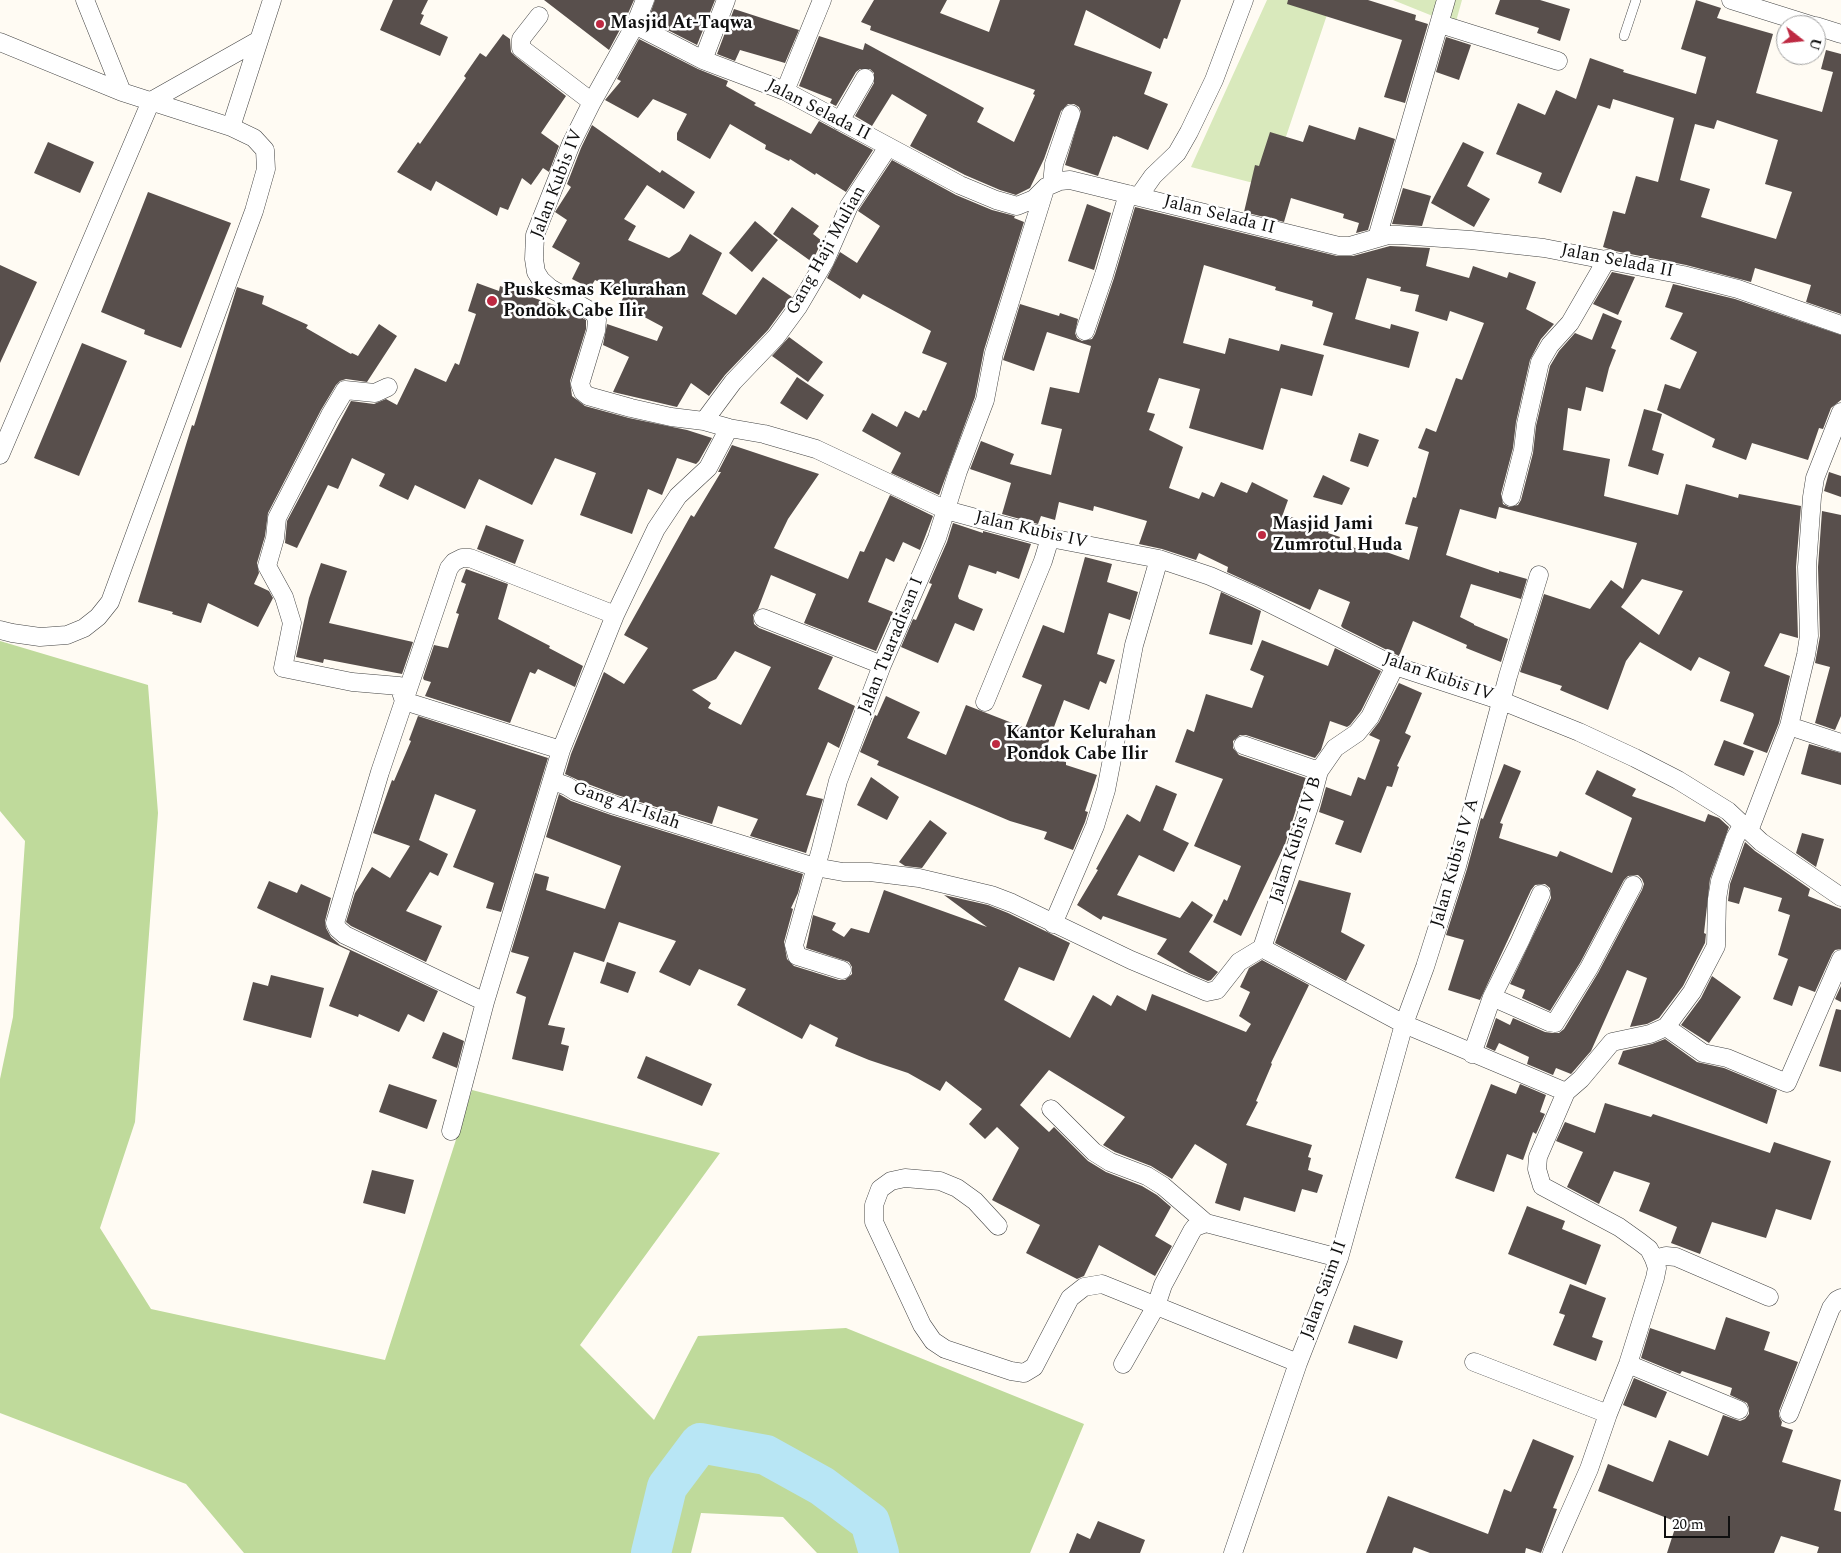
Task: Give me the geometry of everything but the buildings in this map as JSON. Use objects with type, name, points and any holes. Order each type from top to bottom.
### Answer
[{"type":"street","points":[[85,0],[122,92]]},
{"type":"street","points":[[231,127],[272,0]]},
{"type":"street","name":"Jalan Kubis IV","points":[[645,0],[635,25],[571,144],[535,235],[536,272],[541,280],[550,288],[594,313],[597,320],[596,331],[580,384],[583,392],[588,396],[671,417],[704,421],[764,434],[816,450],[946,510],[1050,538],[1159,559],[1210,576],[1396,666],[1502,700],[1635,758],[1678,780],[1728,811],[1761,842],[1841,897]]},
{"type":"street","points":[[703,60],[726,0]]},
{"type":"street","points":[[785,91],[822,0]]},
{"type":"street","points":[[1085,331],[1133,195],[1177,153],[1189,132],[1214,80],[1244,0]]},
{"type":"street","points":[[1377,238],[1446,0]]},
{"type":"street","points":[[1731,0],[1779,15]]},
{"type":"street","points":[[539,16],[521,39],[521,48],[592,102]]},
{"type":"street","points":[[1440,24],[1558,60]]},
{"type":"street","name":"Jalan Selada II","points":[[635,25],[703,60],[785,91],[960,185],[996,200],[1017,206],[1034,199],[1049,186],[1060,181],[1070,180],[1339,246],[1350,246],[1388,235],[1471,240],[1544,248],[1683,275],[1738,289],[1841,325]]},
{"type":"street","points":[[1826,29],[1841,34]]},
{"type":"street","points":[[0,455],[151,101],[259,40]]},
{"type":"street","points":[[0,42],[122,92],[231,127],[254,138],[265,150],[266,169],[250,220],[110,602],[84,628],[67,635],[40,637],[12,634],[0,630]]},
{"type":"street","points":[[840,121],[865,78]]},
{"type":"street","name":"Jalan Tuaradisan I","points":[[842,970],[797,956],[794,945],[838,781],[882,665],[937,538],[958,471],[985,400],[994,354],[1071,114]]},
{"type":"street","name":"Gang Haji Mulian","points":[[704,421],[733,382],[776,338],[798,307],[825,261],[849,206],[888,147]]},
{"type":"street","points":[[1511,496],[1540,362],[1550,345],[1570,323],[1607,259]]},
{"type":"street","points":[[388,387],[375,393],[345,390],[330,415],[277,518],[275,538],[267,566],[284,596],[292,623],[283,668],[352,682],[399,686],[404,701]]},
{"type":"street","points":[[1558,1551],[1628,1364],[1655,1278],[1656,1268],[1654,1259],[1648,1249],[1640,1242],[1619,1227],[1542,1186],[1537,1168],[1538,1158],[1566,1092],[1580,1079],[1612,1042],[1650,1034],[1666,1028],[1692,992],[1716,946],[1717,899],[1720,881],[1735,838],[1746,827],[1789,726],[1806,655],[1809,636],[1807,568],[1812,497],[1815,478],[1841,412]]},
{"type":"street","name":"Gang Al-Islah","points":[[730,428],[708,468],[678,496],[656,529],[615,615],[562,750],[554,781],[567,786],[575,792],[614,806],[815,867],[843,872],[870,872],[919,878],[952,884],[1005,900],[1131,960],[1207,992],[1217,990],[1239,962],[1262,948]]},
{"type":"street","points":[[985,702],[1043,561],[1050,538]]},
{"type":"street","points":[[485,1002],[338,930],[335,923],[380,772],[449,568],[454,562],[462,558],[470,558],[615,615]]},
{"type":"street","points":[[1053,924],[1095,826],[1106,790],[1134,645],[1159,559]]},
{"type":"street","name":"Jalan Kubis IV A","points":[[1404,1024],[1425,967],[1457,866],[1502,700],[1539,575]]},
{"type":"street","points":[[763,618],[882,665]]},
{"type":"street","name":"Jalan Kubis IV B","points":[[1262,948],[1311,801],[1319,771],[1334,748],[1356,733],[1370,718],[1396,666]]},
{"type":"street","points":[[404,701],[562,750]]},
{"type":"street","points":[[1789,726],[1841,743]]},
{"type":"street","points":[[1244,745],[1319,771]]},
{"type":"street","points":[[451,1131],[485,1002],[554,781]]},
{"type":"street","points":[[1492,998],[1549,1022],[1555,1022],[1590,968],[1633,885]]},
{"type":"street","points":[[1472,1054],[1492,998],[1540,894]]},
{"type":"street","points":[[1262,948],[1404,1024],[1566,1092]]},
{"type":"street","points":[[1666,1028],[1703,1053],[1727,1058],[1787,1083],[1841,959]]},
{"type":"street","name":"Jalan Saim II","points":[[1233,1553],[1298,1363],[1339,1258],[1404,1024]]},
{"type":"street","points":[[1051,1109],[1094,1152],[1110,1162],[1147,1176],[1163,1186],[1206,1223],[1339,1258]]},
{"type":"street","points":[[998,1226],[975,1200],[957,1188],[940,1181],[905,1178],[891,1182],[880,1189],[874,1205],[874,1222],[922,1325],[933,1341],[945,1349],[1011,1371],[1024,1373],[1034,1367],[1070,1298],[1084,1287],[1102,1284],[1298,1363]]},
{"type":"street","points":[[1123,1364],[1156,1306],[1163,1285],[1192,1231],[1195,1227],[1206,1223]]},
{"type":"street","points":[[1654,1259],[1666,1256],[1676,1257],[1769,1297]]},
{"type":"street","points":[[1789,1414],[1831,1308],[1841,1298]]},
{"type":"street","points":[[1474,1362],[1608,1414]]},
{"type":"street","points":[[1628,1364],[1739,1410]]},
{"type":"lane","points":[[1624,36],[1636,0]]},
{"type":"green space","points":[[1267,0],[1332,0],[1269,187],[1191,167]]},
{"type":"green space","points":[[1393,0],[1462,0],[1455,25]]},
{"type":"green space","points":[[0,641],[148,685],[158,813],[135,1122],[100,1228],[151,1309],[385,1360],[472,1090],[720,1153],[580,1345],[654,1420],[698,1336],[846,1328],[1084,1424],[1030,1553],[817,1553],[783,1517],[701,1513],[691,1553],[244,1553],[186,1484],[0,1413],[0,1079],[13,1017],[25,841],[0,811]]},
{"type":"waterway","points":[[651,1553],[667,1487],[700,1443],[766,1455],[822,1486],[870,1522],[879,1553]]},
{"type":"place","name":"Masjid At-Taqwa","points":[[600,24]]},
{"type":"place","name":"Puskesmas Kelurahan Pondok Cabe Ilir","points":[[492,301]]},
{"type":"place","name":"Masjid Jami Zumrotul Huda","points":[[1262,535]]},
{"type":"place","name":"Kantor Kelurahan Pondok Cabe Ilir","points":[[996,744]]}]
